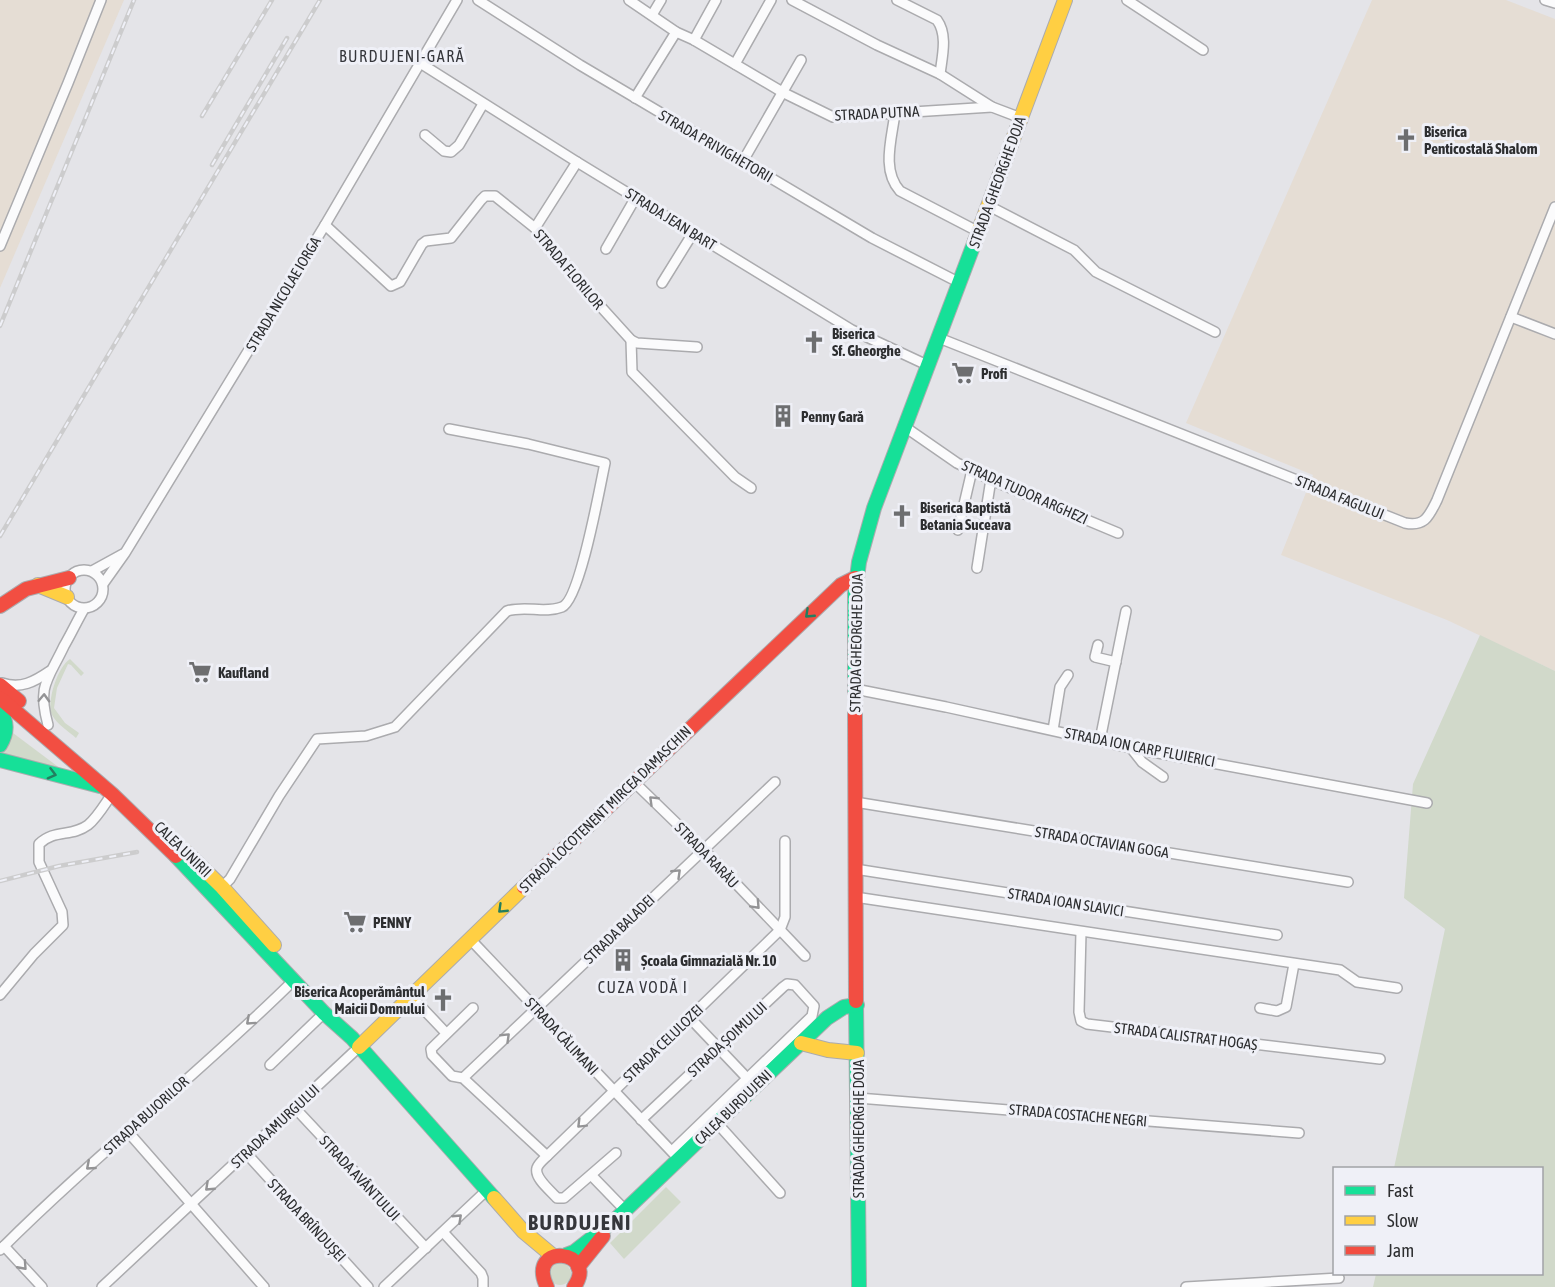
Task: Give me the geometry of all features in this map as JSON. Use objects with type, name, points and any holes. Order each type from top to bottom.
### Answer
[{"type":"main road","name":"STRADA GHEORGHE DOJA","points":[[859,1287],[855,579],[867,530],[1065,0]]},
{"type":"main road","points":[[0,606],[14,596],[38,585],[69,578]]},
{"type":"main road","name":"STRADA LOCOTENENT MIRCEA DAMASCHIN","points":[[359,1047],[633,781],[841,585],[855,579]]},
{"type":"main road","points":[[38,585],[69,601]]},
{"type":"main road","name":"CALEA UNIRII","points":[[0,684],[164,829],[293,981],[347,1033]]},
{"type":"main road","name":"CALEA UNIRII","points":[[0,698],[108,791],[218,891],[333,1011],[359,1047],[523,1231],[554,1259],[575,1262],[578,1267]]},
{"type":"main road","points":[[0,709],[8,729],[0,745]]},
{"type":"main road","points":[[0,760],[108,791]]},
{"type":"main road","name":"CALEA BURDUJENI","points":[[578,1267],[620,1215],[675,1155],[717,1123],[836,1011],[857,1005]]},
{"type":"main road","points":[[801,1043],[828,1050],[857,1053]]},
{"type":"main road","name":"CALEA BURDUJENI","points":[[554,1259],[574,1251],[620,1215]]},
{"type":"main road","points":[[543,1285],[542,1276],[554,1259]]},
{"type":"main road","points":[[577,1285],[578,1267]]},
{"type":"street","points":[[0,246],[101,0]]},
{"type":"street","name":"STRADA NICOLAE IORGA","points":[[48,725],[43,695],[50,671],[69,634],[84,609],[93,607],[100,600],[103,595],[103,584],[125,553],[325,225],[456,0]]},
{"type":"street","name":"STRADA PRIVIGHETORII","points":[[478,0],[634,98],[873,238],[960,283]]},
{"type":"street","name":"STRADA PUTNA","points":[[629,0],[676,32],[694,40],[784,93],[833,117],[992,107]]},
{"type":"street","points":[[652,15],[661,0]]},
{"type":"street","points":[[694,40],[716,0]]},
{"type":"street","points":[[735,64],[771,0]]},
{"type":"street","name":"STRADA PUTNA","points":[[792,0],[877,45],[940,74],[992,107],[1021,118]]},
{"type":"street","points":[[897,0],[937,20],[941,26],[943,38],[940,74]]},
{"type":"street","points":[[1127,0],[1203,50]]},
{"type":"street","points":[[1545,0],[1555,3]]},
{"type":"street","points":[[634,98],[676,32]]},
{"type":"street","points":[[743,161],[801,60]]},
{"type":"street","name":"STRADA JEAN BART","points":[[420,63],[852,330],[927,365]]},
{"type":"street","points":[[425,135],[444,151],[451,152],[459,146],[483,104]]},
{"type":"street","points":[[896,112],[889,156],[894,185],[900,191],[979,232]]},
{"type":"street","points":[[535,228],[577,162]]},
{"type":"street","name":"STRADA FLORILOR","points":[[325,225],[391,286],[400,282],[422,244],[454,236],[474,207],[485,196],[495,195],[535,228],[631,340]]},
{"type":"street","points":[[606,249],[636,197]]},
{"type":"street","points":[[989,206],[1074,250],[1096,272],[1215,332]]},
{"type":"street","name":"STRADA FAGULUI","points":[[939,338],[1415,525],[1424,521],[1437,500],[1555,207]]},
{"type":"street","points":[[662,284],[693,233]]},
{"type":"street","points":[[1510,317],[1555,334]]},
{"type":"street","points":[[697,348],[637,343],[631,340],[632,372],[735,477],[751,488]]},
{"type":"street","name":"STRADA TUDOR ARGHEZI","points":[[905,427],[957,463],[1118,533]]},
{"type":"street","points":[[218,891],[230,879],[279,796],[317,739],[366,736],[395,727],[507,611],[519,607],[548,611],[564,607],[570,599],[583,563],[605,463],[528,444],[449,429]]},
{"type":"street","points":[[958,530],[972,470]]},
{"type":"street","points":[[977,568],[991,479]]},
{"type":"street","points":[[92,572],[125,553]]},
{"type":"street","points":[[69,634],[69,601],[65,587],[69,578],[77,571],[92,572],[97,574],[103,584]]},
{"type":"street","points":[[69,601],[84,609]]},
{"type":"street","points":[[1100,741],[1126,611]]},
{"type":"street","points":[[1098,645],[1095,657],[1116,662]]},
{"type":"street","points":[[0,684],[10,686],[27,684],[50,671]]},
{"type":"street","points":[[1053,730],[1060,687],[1068,675]]},
{"type":"street","name":"STRADA ION CARP FLUIERICI","points":[[855,689],[1131,748],[1427,803]]},
{"type":"street","points":[[1131,748],[1142,762],[1163,777]]},
{"type":"street","name":"STRADA RARĂU","points":[[633,781],[703,849],[805,956]]},
{"type":"street","name":"STRADA BALADEI","points":[[463,1078],[775,782]]},
{"type":"street","points":[[0,995],[34,954],[63,925],[62,912],[39,862],[39,844],[46,836],[78,830],[89,825],[108,791]]},
{"type":"street","name":"STRADA OCTAVIAN GOGA","points":[[855,801],[1348,882]]},
{"type":"street","points":[[780,930],[785,917],[784,841]]},
{"type":"street","name":"STRADA IOAN SLAVICI","points":[[855,868],[1277,935]]},
{"type":"street","points":[[855,897],[1340,970],[1357,982],[1397,988]]},
{"type":"street","name":"STRADA CELULOZEI","points":[[547,1156],[780,930]]},
{"type":"street","name":"STRADA CALISTRAT HOGAȘ","points":[[1081,932],[1079,1012],[1081,1021],[1087,1024],[1380,1059]]},
{"type":"street","name":"STRADA CĂLIMANI","points":[[471,940],[675,1155]]},
{"type":"street","points":[[1260,1008],[1277,1011],[1286,1007],[1294,963]]},
{"type":"street","name":"STRADA BUJORILOR","points":[[2,1248],[58,1194],[129,1133],[293,981]]},
{"type":"street","name":"STRADA ȘOIMULUI","points":[[641,1120],[788,984],[795,985],[814,1006],[812,1016],[747,1078]]},
{"type":"street","points":[[411,996],[446,1033]]},
{"type":"street","points":[[473,1008],[446,1033],[430,1052],[452,1076],[463,1078],[547,1156],[537,1168],[538,1177],[557,1198],[564,1198],[616,1154]]},
{"type":"street","points":[[270,1065],[324,1013]]},
{"type":"street","points":[[675,1155],[747,1078],[689,1017]]},
{"type":"street","name":"STRADA AMURGULUI","points":[[102,1287],[359,1047]]},
{"type":"street","name":"STRADA COSTACHE NEGRI","points":[[858,1098],[1299,1133]]},
{"type":"street","name":"STRADA AVÂNTULUI","points":[[295,1108],[426,1248]]},
{"type":"street","points":[[717,1123],[780,1193]]},
{"type":"street","points":[[129,1133],[264,1287]]},
{"type":"street","name":"STRADA BRÎNDUȘEI","points":[[246,1153],[368,1287]]},
{"type":"street","points":[[592,1176],[620,1215]]},
{"type":"street","points":[[384,1287],[487,1190]]},
{"type":"street","points":[[443,1232],[482,1273],[483,1287]]},
{"type":"street","points":[[2,1248],[42,1287]]},
{"type":"street","points":[[1186,1287],[1340,1278]]},
{"type":"shaded area","points":[[0,0],[124,0],[0,288]]},
{"type":"shaded area","points":[[1372,0],[1506,0],[1555,19],[1555,671],[1447,620],[1281,555],[1313,475],[1186,423]]},
{"type":"green space","points":[[1480,635],[1555,671],[1555,1287],[1373,1287],[1376,1275],[1543,1275],[1543,1167],[1394,1167],[1445,929],[1404,898],[1413,784]]},
{"type":"green space","points":[[70,659],[84,673],[81,676],[68,664],[57,688],[54,708],[65,723],[79,733],[76,738],[57,721],[51,709],[52,693],[57,676]]},
{"type":"green space","points":[[13,733],[61,769],[0,756],[0,750]]},
{"type":"green space","points":[[666,1187],[681,1202],[624,1259],[610,1243]]},
{"type":"green space","points":[[560,1263],[568,1266],[571,1274],[568,1282],[560,1285],[552,1282],[549,1274],[552,1266]]},
{"type":"railway","points":[[0,326],[134,0]]},
{"type":"railway","points":[[202,116],[272,0]]},
{"type":"railway","points":[[0,536],[320,0]]},
{"type":"railway","points":[[212,165],[287,38]]},
{"type":"railway","points":[[0,881],[59,866],[137,852]]},
{"type":"traffic: fast","points":[[855,713],[855,594],[859,562],[874,508],[975,241]]},
{"type":"traffic: fast","points":[[0,709],[6,727],[0,745]]},
{"type":"traffic: fast","points":[[0,760],[100,786]]},
{"type":"traffic: fast","points":[[176,856],[324,1013],[352,1038],[494,1198]]},
{"type":"traffic: fast","points":[[856,1001],[859,1287]]},
{"type":"traffic: fast","points":[[566,1255],[574,1252],[615,1220],[827,1018],[844,1007],[857,1005]]},
{"type":"traffic: slow","points":[[975,241],[1065,0]]},
{"type":"traffic: slow","points":[[38,585],[67,597]]},
{"type":"traffic: slow","points":[[186,852],[222,887],[274,945]]},
{"type":"traffic: slow","points":[[359,1047],[524,887]]},
{"type":"traffic: slow","points":[[801,1043],[828,1050],[857,1053]]},
{"type":"traffic: slow","points":[[494,1198],[523,1231],[553,1256]]},
{"type":"traffic: jam","points":[[0,606],[26,589],[69,578]]},
{"type":"traffic: jam","points":[[524,887],[841,585],[855,578]]},
{"type":"traffic: jam","points":[[0,685],[19,701]]},
{"type":"traffic: jam","points":[[0,698],[112,794],[176,856]]},
{"type":"traffic: jam","points":[[855,713],[856,1001]]},
{"type":"traffic: jam","points":[[578,1267],[603,1236]]},
{"type":"traffic: jam","points":[[547,1287],[543,1272],[546,1262],[553,1257],[562,1256],[578,1265],[579,1274],[574,1287]]},
{"type":"place","name":"Biserica Penticostală Shalom","points":[[1406,140]]},
{"type":"place","name":"Biserica Sf. Gheorghe","points":[[814,342]]},
{"type":"place","name":"Profi","points":[[963,373]]},
{"type":"place","name":"Penny Gară","points":[[783,416]]},
{"type":"place","name":"Biserica Baptistă Betania Suceava","points":[[902,516]]},
{"type":"place","name":"Kaufland","points":[[200,672]]},
{"type":"place","name":"PENNY","points":[[355,922]]},
{"type":"place","name":"Școala Gimnazială Nr. 10","points":[[623,960]]},
{"type":"place","name":"Biserica Acoperământul Maicii Domnului","points":[[443,1000]]},
{"type":"district","name":"BURDUJENI-GARĂ","points":[[402,56]]},
{"type":"district","name":"CUZA VODĂ I","points":[[643,987]]},
{"type":"district","name":"BURDUJENI","points":[[580,1222]]}]
